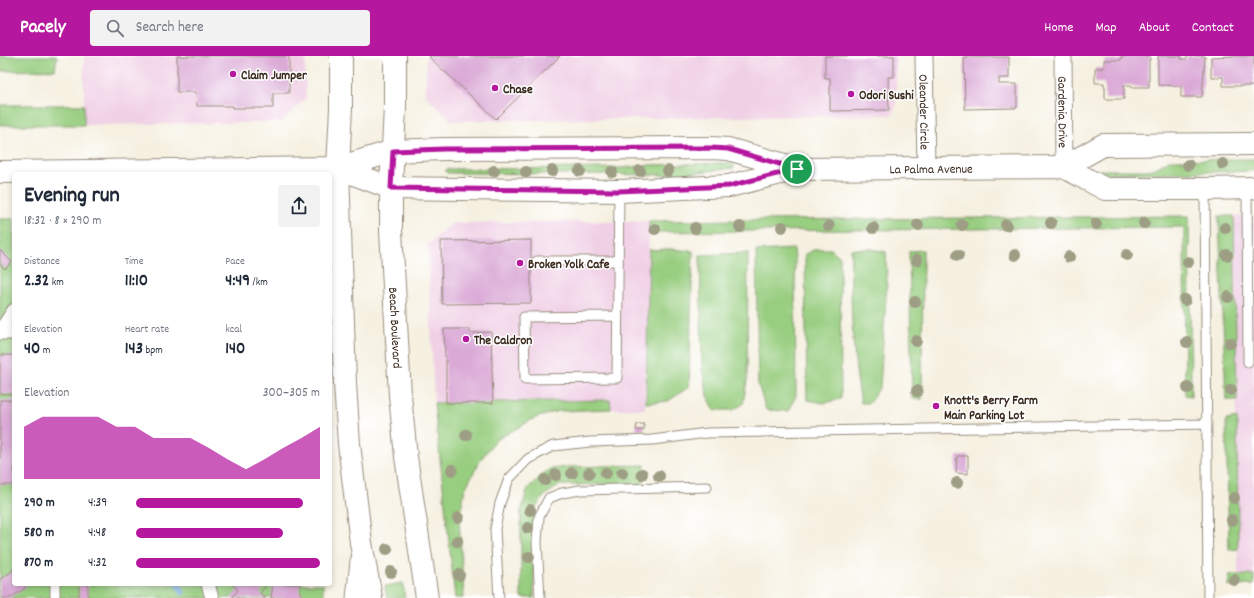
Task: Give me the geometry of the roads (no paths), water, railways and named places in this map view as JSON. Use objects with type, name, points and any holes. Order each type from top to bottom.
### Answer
[{"type":"main road","points":[[341,56],[341,108],[338,168],[345,384],[349,444],[371,598]]},
{"type":"main road","name":"Beach Boulevard","points":[[395,56],[391,231],[400,395],[406,457],[427,598]]},
{"type":"main road","name":"La Palma Avenue","points":[[1064,167],[1104,145],[1254,144]]},
{"type":"main road","name":"La Palma Avenue","points":[[0,172],[338,168],[393,151],[444,149],[712,148],[728,149],[797,169]]},
{"type":"main road","name":"La Palma Avenue","points":[[338,168],[391,188],[619,191],[729,186],[797,169],[926,167],[1064,167],[1105,189],[1250,188]]},
{"type":"street","name":"Oleander Circle","points":[[924,56],[926,167]]},
{"type":"street","name":"Gardenia Drive","points":[[1064,56],[1064,167]]},
{"type":"street","points":[[12,313],[0,332],[12,334]]},
{"type":"street","points":[[356,598],[362,543]]},
{"type":"street","points":[[209,586],[212,598]]},
{"type":"lane","points":[[1248,362],[1250,188]]},
{"type":"lane","points":[[1205,189],[1208,598]]},
{"type":"lane","points":[[617,316],[524,317],[525,379],[617,378],[619,191]]},
{"type":"lane","points":[[538,261],[618,261]]},
{"type":"lane","points":[[498,598],[495,529],[500,503],[509,479],[528,459],[553,446],[590,442],[652,440],[707,433],[1207,424]]},
{"type":"lane","points":[[540,598],[537,542],[539,517],[550,498],[562,493],[580,490],[707,487]]},
{"type":"lane","points":[[54,598],[55,586]]},
{"type":"waterway","points":[[179,586],[182,592]]},
{"type":"place","name":"Claim Jumper","points":[[233,74]]},
{"type":"place","name":"Chase","points":[[495,88]]},
{"type":"place","name":"Odori Sushi","points":[[851,94]]},
{"type":"place","name":"Broken Yolk Cafe","points":[[520,263]]},
{"type":"place","name":"The Caldron","points":[[466,339]]},
{"type":"place","name":"Knott's Berry Farm Main Parking Lot","points":[[936,406]]}]
